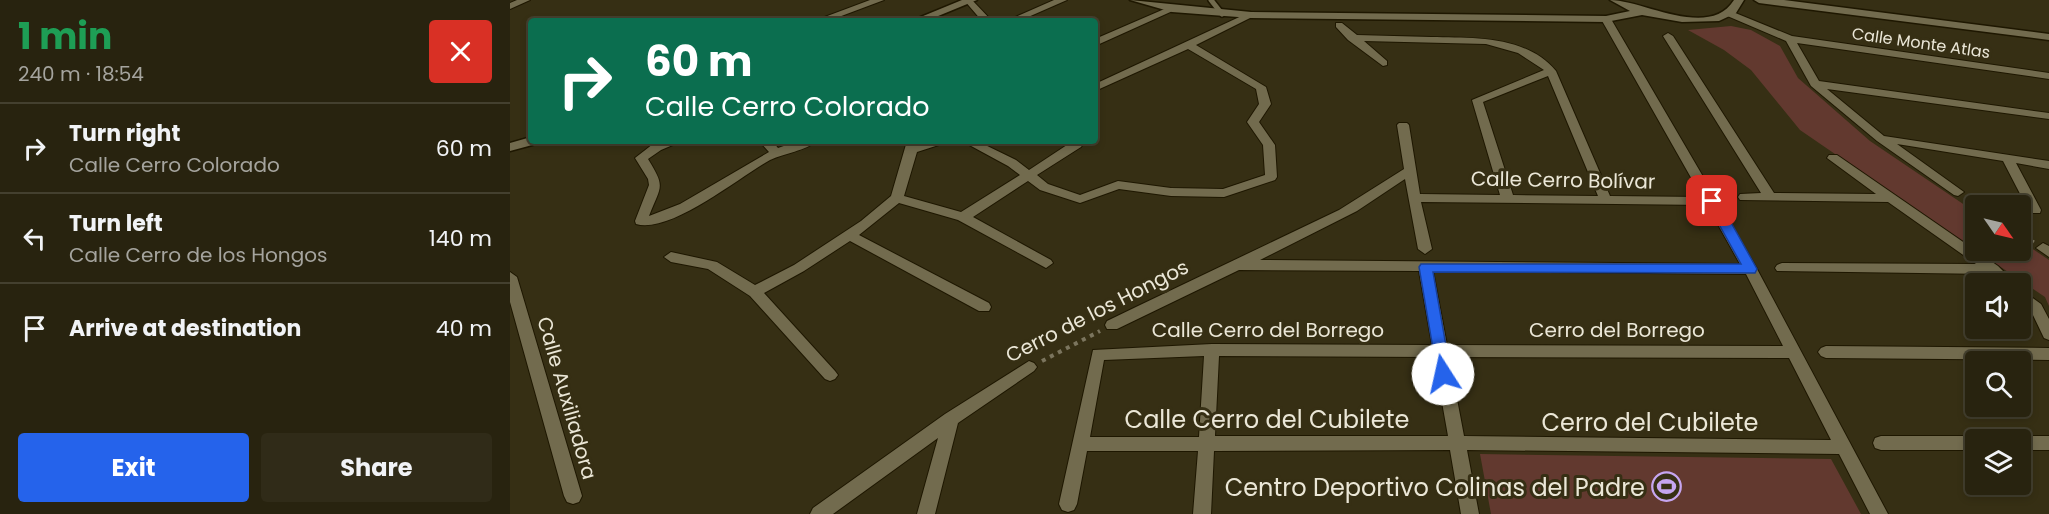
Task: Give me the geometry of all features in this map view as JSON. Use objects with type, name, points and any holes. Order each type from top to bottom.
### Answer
[{"type":"street","points":[[510,6],[525,0]]},
{"type":"street","points":[[828,18],[879,0]]},
{"type":"street","points":[[1028,18],[1062,0]]},
{"type":"street","points":[[1135,0],[1172,9],[1251,15],[1606,19],[1640,12]]},
{"type":"street","points":[[1615,0],[1640,12],[1689,20],[1711,18],[1728,13],[1738,5],[1739,0]]},
{"type":"street","points":[[1759,0],[2024,29],[2049,27]]},
{"type":"street","points":[[1831,0],[2024,29],[2049,37]]},
{"type":"street","points":[[924,18],[970,1],[984,18]]},
{"type":"street","points":[[1098,42],[1172,9]]},
{"type":"street","name":"Calle Monte Atlas","points":[[1728,13],[1790,39],[2049,76]]},
{"type":"street","points":[[1098,87],[1251,15]]},
{"type":"street","points":[[1606,19],[1750,269],[1879,514]]},
{"type":"street","points":[[1339,25],[1383,63]]},
{"type":"street","points":[[1668,36],[1770,197]]},
{"type":"street","points":[[1352,38],[1486,41],[1504,44],[1542,61],[1551,71],[1606,201]]},
{"type":"street","points":[[1790,39],[1815,84],[1881,139],[1958,192]]},
{"type":"street","points":[[974,144],[1029,174],[1044,187],[1080,199],[1118,185],[1171,192],[1224,193],[1271,177],[1269,145],[1253,122],[1265,104],[1261,87],[1187,44]]},
{"type":"street","points":[[1508,200],[1477,100],[1551,71]]},
{"type":"street","points":[[1815,84],[2049,116]]},
{"type":"street","points":[[1403,125],[1414,198],[1425,249]]},
{"type":"street","points":[[1881,139],[2049,165]]},
{"type":"street","points":[[510,147],[528,142]]},
{"type":"street","points":[[666,144],[657,147],[641,158],[654,179],[655,185],[640,219],[645,222],[708,194],[776,152],[801,144]]},
{"type":"street","points":[[768,144],[776,152]]},
{"type":"street","points":[[963,217],[1077,144]]},
{"type":"street","points":[[754,292],[849,235],[897,198],[912,146]]},
{"type":"street","points":[[1833,158],[1997,273]]},
{"type":"street","points":[[2007,158],[2035,210]]},
{"type":"street","name":"Cerro de los Hongos","points":[[1112,325],[1184,288],[1347,212],[1410,170]]},
{"type":"street","points":[[1744,197],[1890,198]]},
{"type":"street","points":[[897,198],[963,217],[1046,263]]},
{"type":"street","name":"Calle Cerro Bolívar","points":[[1414,198],[1712,201]]},
{"type":"street","points":[[849,235],[984,307]]},
{"type":"street","points":[[671,257],[712,265],[754,292],[830,375]]},
{"type":"street","points":[[1237,265],[1750,269]]},
{"type":"street","points":[[1425,267],[1470,514]]},
{"type":"street","points":[[1782,268],[1993,269]]},
{"type":"street","name":"Calle Auxiliadora","points":[[510,277],[514,308],[573,496]]},
{"type":"street","points":[[2031,304],[2036,308],[2049,334]]},
{"type":"street","points":[[1202,514],[1212,350]]},
{"type":"street","name":"Calle Cerro del Borrego","points":[[1079,444],[1098,354],[1212,350],[1439,351]]},
{"type":"street","name":"Cerro del Borrego","points":[[1439,351],[1794,352]]},
{"type":"street","points":[[1826,352],[2049,354]]},
{"type":"street","name":"Cerro de los Hongos","points":[[819,514],[951,419],[1029,367]]},
{"type":"street","points":[[926,514],[951,419]]},
{"type":"street","name":"Calle Cerro del Cubilete","points":[[1079,444],[1456,443]]},
{"type":"street","name":"Cerro del Cubilete","points":[[1456,443],[1844,447]]},
{"type":"street","points":[[1881,443],[1965,443]]},
{"type":"street","points":[[2031,443],[2049,443]]},
{"type":"street","points":[[1068,504],[1079,444]]},
{"type":"lane","points":[[1210,0],[1222,14]]},
{"type":"path","name":"Cerro de los Hongos","points":[[1029,367],[1112,325]]},
{"type":"shaded area","points":[[1731,26],[1751,30],[1780,46],[1798,78],[1870,141],[1965,205],[1965,243],[1800,130],[1751,70],[1724,50],[1688,30]]},
{"type":"shaded area","points":[[2031,248],[2049,260],[2049,306],[2045,297],[2031,288],[2031,273],[2010,273],[1992,261],[2031,261]]},
{"type":"shaded area","name":"Centro Deportivo Colinas del Padre","points":[[1480,454],[1831,459],[1861,514],[1491,514]]},
{"type":"place","name":"Centro Deportivo Colinas del Padre","points":[[1666,487]]},
{"type":"route","points":[[1443,374],[1425,267],[1750,269],[1712,201]]}]
